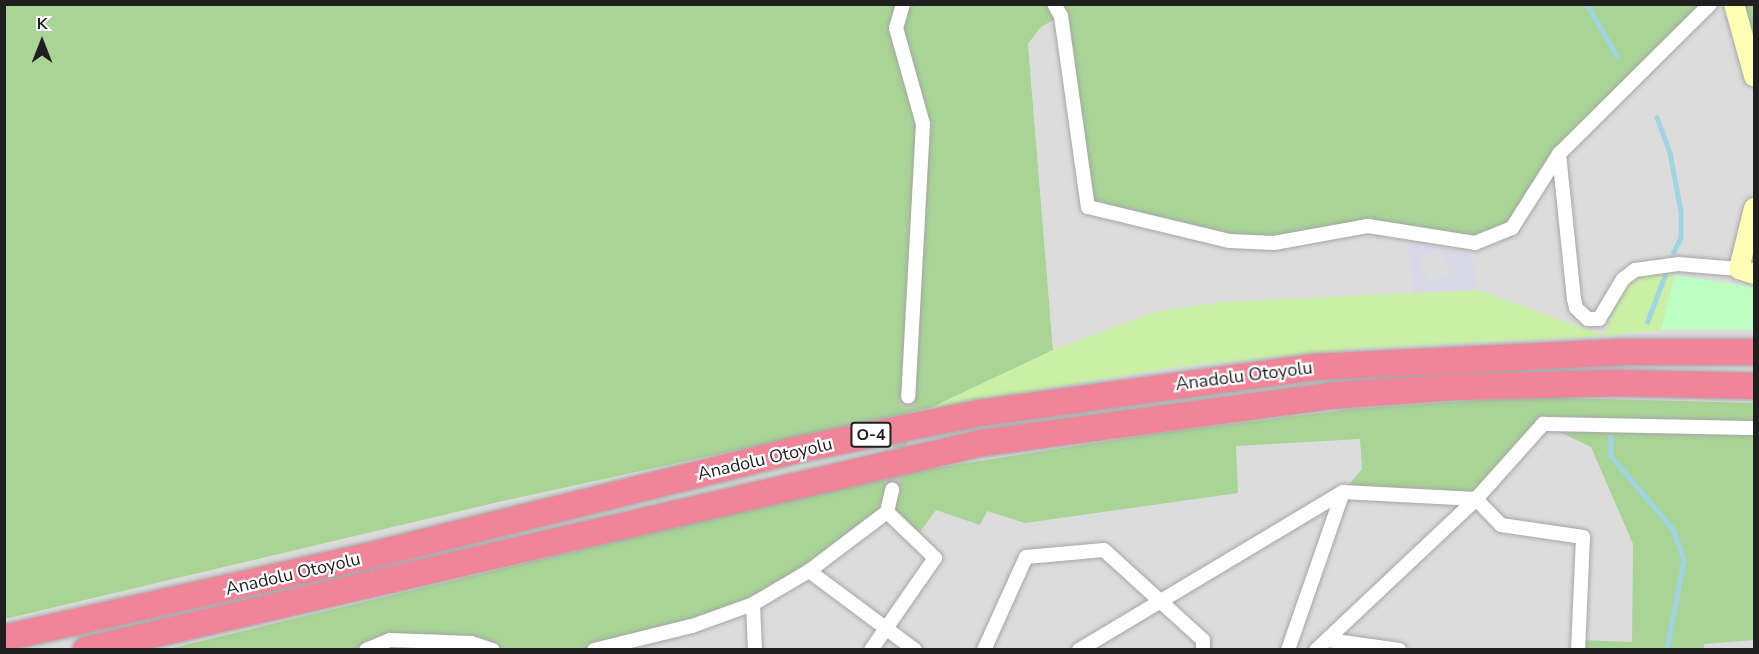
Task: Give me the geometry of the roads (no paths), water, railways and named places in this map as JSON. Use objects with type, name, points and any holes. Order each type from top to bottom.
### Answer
[{"type":"highway","name":"Anadolu Otoyolu","points":[[4,638],[346,561],[791,452],[979,413],[1316,367],[1624,352],[1755,352]]},
{"type":"highway","name":"Anadolu Otoyolu","points":[[86,650],[982,443],[1329,396],[1571,384],[1755,386]]},
{"type":"street","points":[[903,4],[896,28],[923,124],[908,397]]},
{"type":"street","points":[[1054,4],[1061,16],[1088,207],[1230,241],[1274,243],[1368,226],[1475,243],[1512,228],[1559,154],[1710,4]]},
{"type":"street","points":[[1734,4],[1755,76]]},
{"type":"street","points":[[1559,154],[1574,299],[1576,308],[1588,319],[1599,319],[1623,279],[1635,270],[1678,264],[1747,272],[1755,208]]},
{"type":"street","points":[[1316,650],[1476,499],[1543,424],[1755,428]]},
{"type":"street","points":[[594,650],[692,626],[753,604],[809,571],[886,512],[892,490]]},
{"type":"street","points":[[1288,650],[1343,492]]},
{"type":"street","points":[[1079,650],[1159,600],[1343,492],[1476,499],[1501,525],[1583,537],[1578,650]]},
{"type":"street","points":[[871,650],[935,558],[886,512]]},
{"type":"street","points":[[984,650],[1026,557],[1104,550],[1203,640],[1203,650]]},
{"type":"street","points":[[809,571],[915,650]]},
{"type":"street","points":[[753,604],[756,650]]},
{"type":"street","points":[[366,650],[390,640],[471,643],[493,650]]},
{"type":"street","points":[[1328,640],[1399,650]]},
{"type":"waterway","points":[[1587,4],[1617,56]]},
{"type":"waterway","points":[[1657,117],[1670,153],[1681,211],[1681,238],[1674,252]]},
{"type":"waterway","points":[[1647,322],[1665,275]]},
{"type":"waterway","points":[[1611,437],[1611,456],[1673,529],[1684,560],[1667,650]]},
{"type":"tunnel","points":[[892,490],[908,397]]}]
